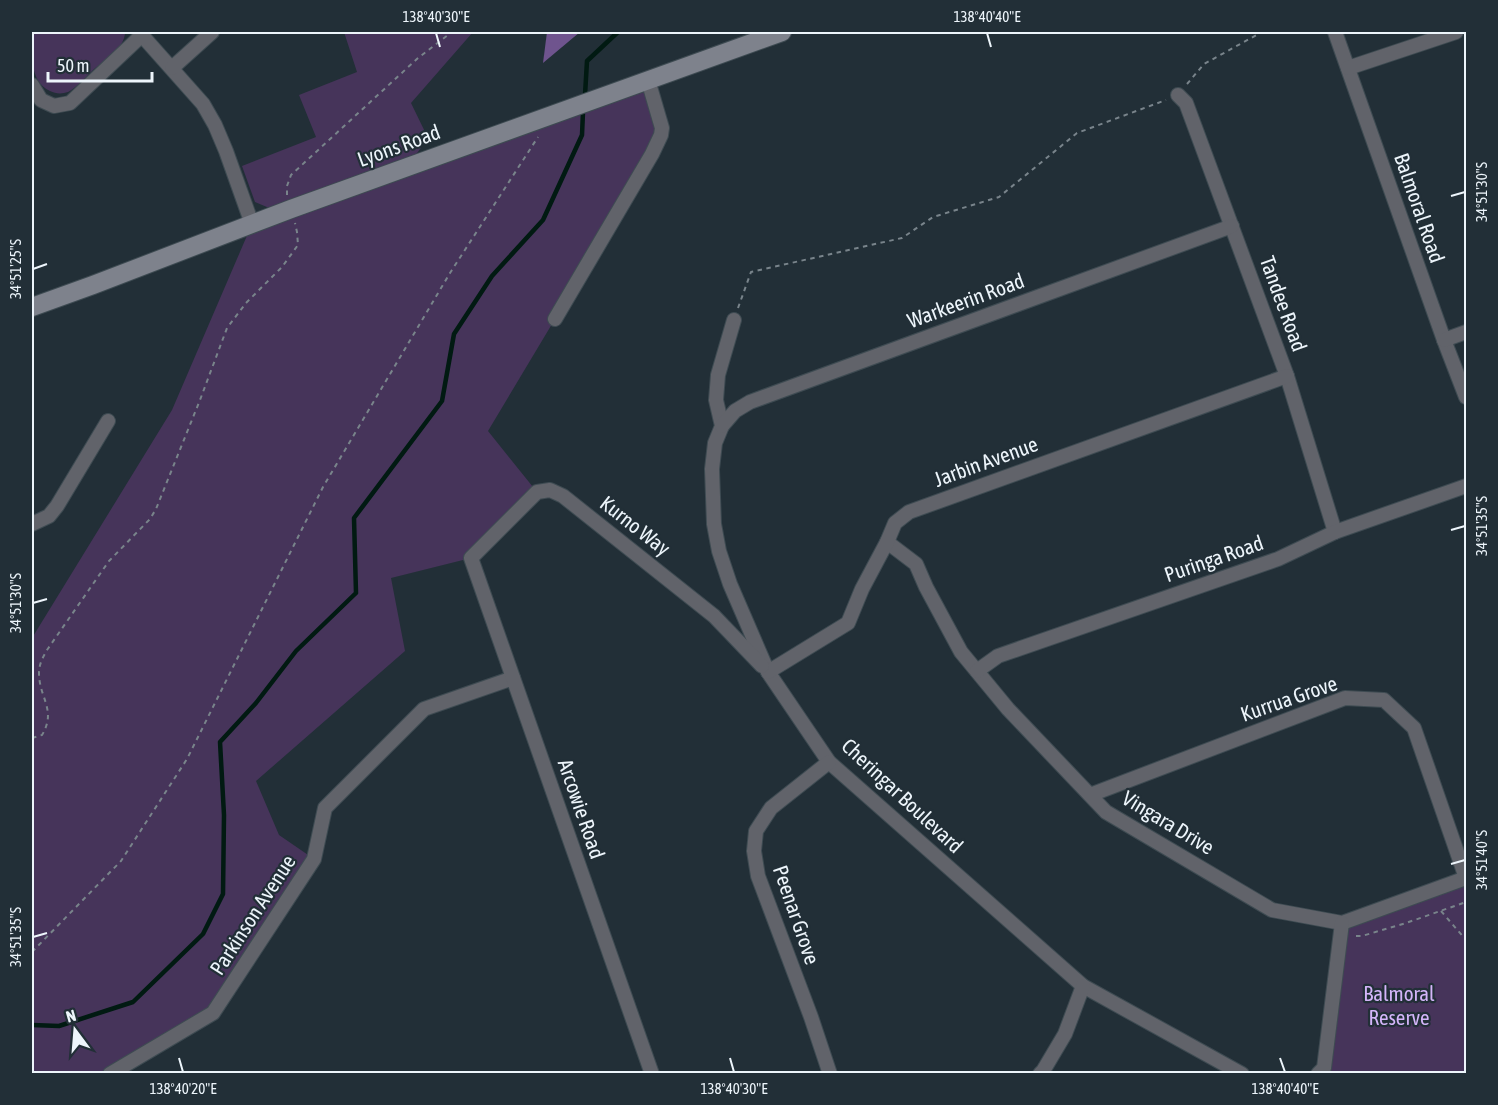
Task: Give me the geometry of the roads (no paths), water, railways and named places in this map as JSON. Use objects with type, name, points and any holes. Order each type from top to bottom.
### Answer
[{"type":"street","points":[[172,68],[212,32]]},
{"type":"street","name":"Lyons Road","points":[[32,307],[291,209],[782,32]]},
{"type":"street","name":"Balmoral Road","points":[[1335,32],[1444,340],[1467,397]]},
{"type":"street","points":[[1348,68],[1456,32]]},
{"type":"street","points":[[32,85],[41,100],[54,106],[70,103],[140,33],[203,104],[226,151],[252,224]]},
{"type":"street","points":[[555,319],[661,135],[661,121],[648,80]]},
{"type":"street","name":"Tandee Road","points":[[1178,95],[1186,102],[1287,376],[1335,532]]},
{"type":"street","name":"Warkeerin Road","points":[[722,426],[735,411],[750,402],[1232,226]]},
{"type":"street","name":"Cheringar Boulevard","points":[[734,320],[718,375],[716,400],[722,426],[715,443],[712,469],[714,524],[730,584],[768,672],[829,762],[1083,987],[1242,1074]]},
{"type":"street","points":[[1444,340],[1467,332]]},
{"type":"street","name":"Jarbin Avenue","points":[[768,672],[848,623],[895,523],[909,512],[1287,376]]},
{"type":"street","points":[[32,524],[49,516],[57,506],[108,421]]},
{"type":"street","name":"Puringa Road","points":[[977,671],[998,656],[1278,559],[1335,532],[1467,486]]},
{"type":"street","name":"Kurno Way","points":[[471,558],[537,492],[550,490],[563,496],[714,616],[768,672]]},
{"type":"street","name":"Vingara Drive","points":[[887,542],[916,564],[961,652],[1008,709],[1106,812],[1272,910],[1342,923]]},
{"type":"street","name":"Arcowie Road","points":[[471,558],[652,1074]]},
{"type":"street","name":"Parkinson Avenue","points":[[110,1074],[213,1014],[314,860],[325,808],[424,710],[513,678]]},
{"type":"street","name":"Kurrua Grove","points":[[1090,795],[1345,698],[1384,700],[1414,728],[1467,878]]},
{"type":"street","name":"Peenar Grove","points":[[829,762],[771,808],[756,831],[754,851],[758,876],[830,1074]]},
{"type":"street","points":[[1318,1074],[1324,1068],[1342,923],[1467,878]]},
{"type":"street","points":[[1040,1074],[1065,1034],[1083,987]]},
{"type":"waterway","points":[[585,95],[587,61],[618,32]]},
{"type":"waterway","points":[[32,1025],[59,1026],[133,1002],[203,934],[223,894],[224,815],[220,742],[256,703],[296,651],[356,593],[354,518],[442,401],[454,334],[492,276],[543,220],[582,135],[583,112]]},
{"type":"park label","name":"Balmoral Reserve","points":[[1399,1006]]}]
